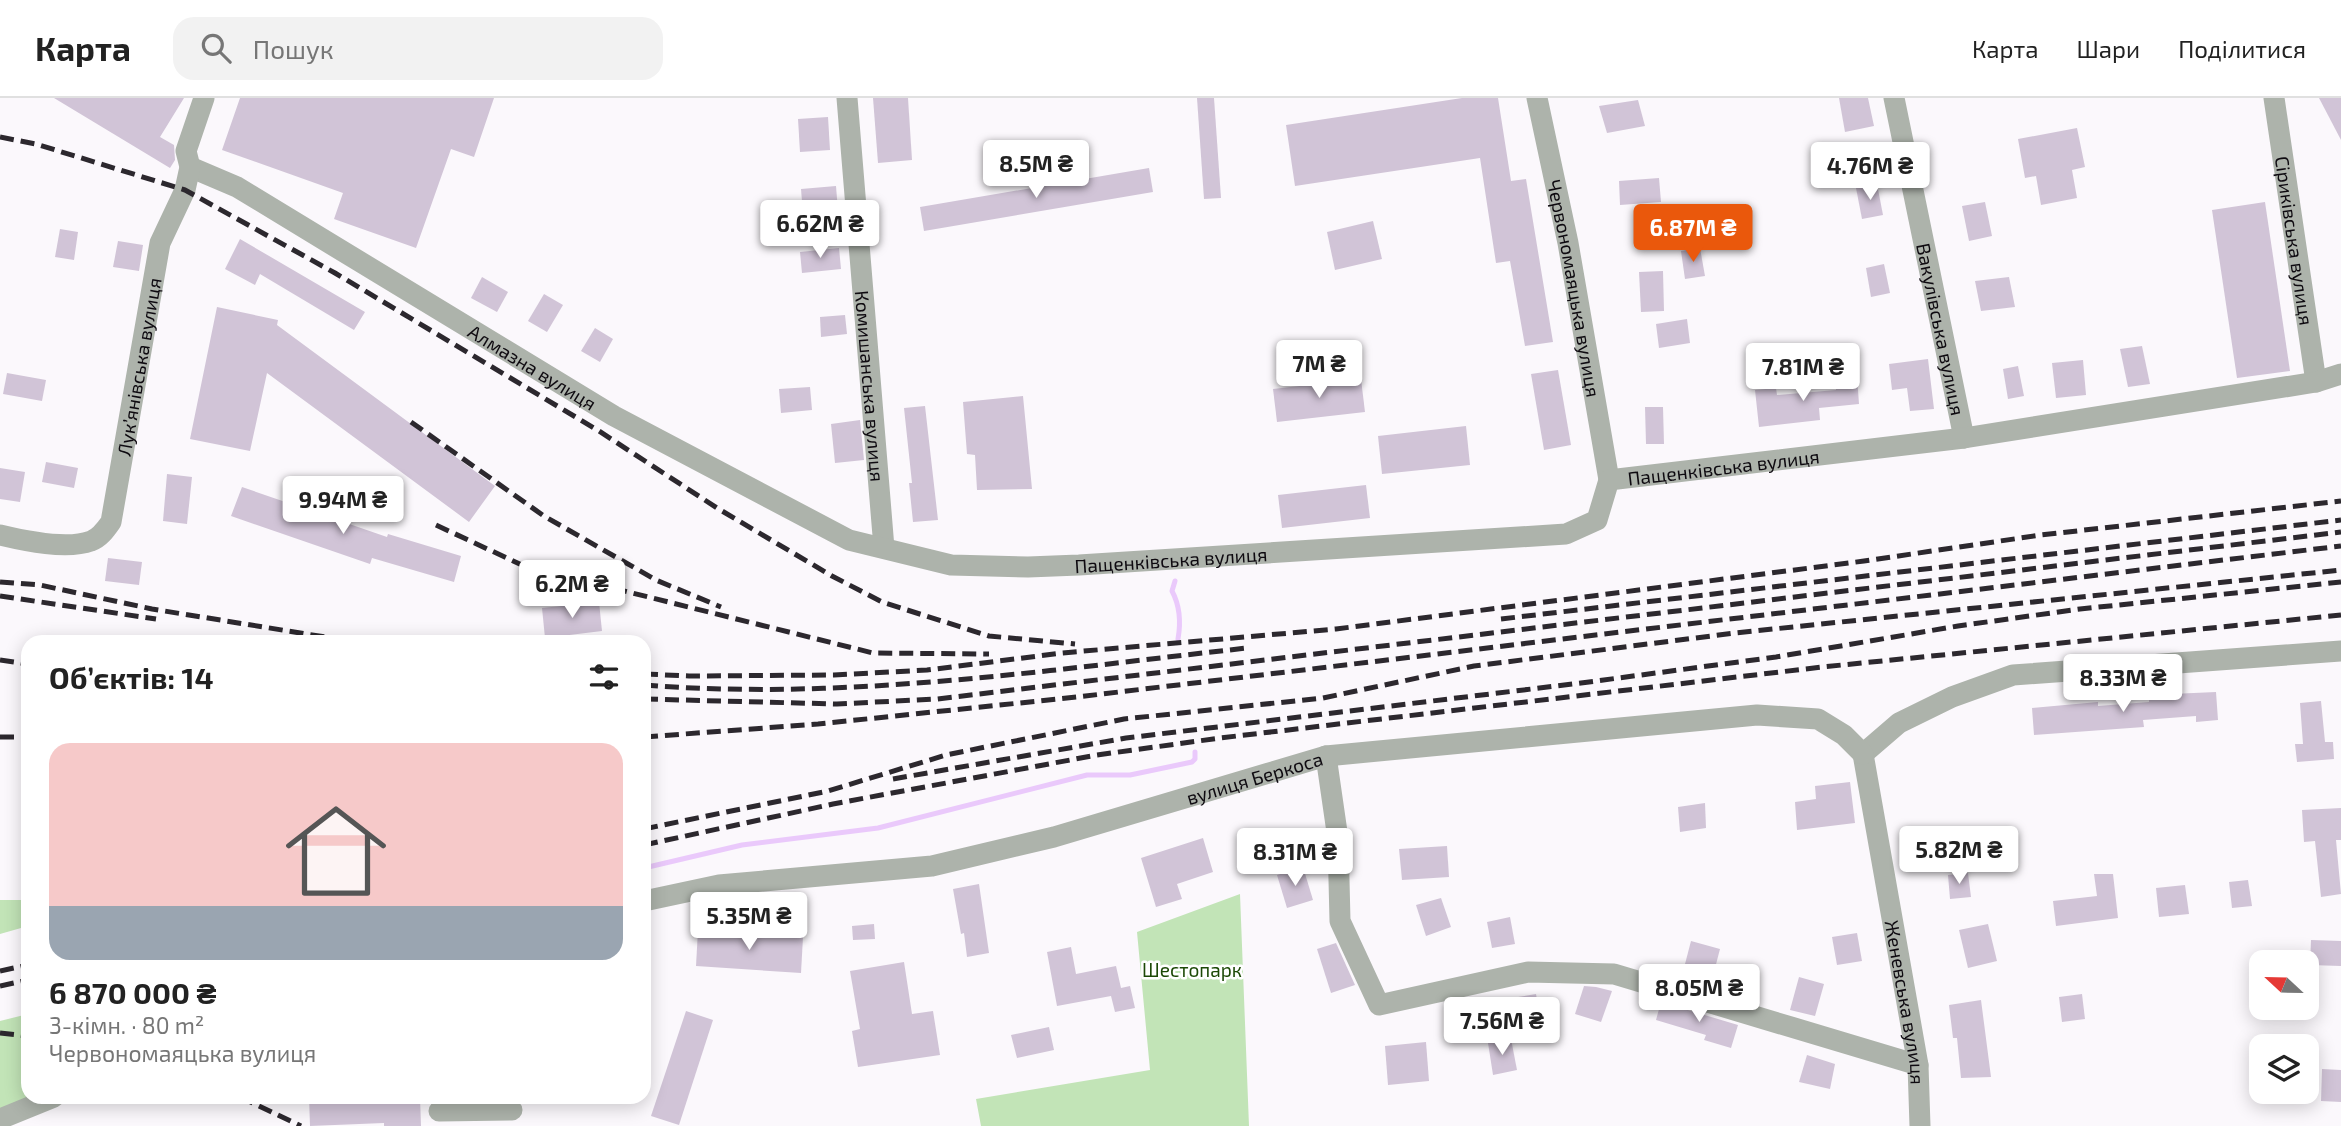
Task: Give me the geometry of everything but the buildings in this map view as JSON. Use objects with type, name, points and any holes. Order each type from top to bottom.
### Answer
[{"type":"street","name":"Лук’янівська вулиця","points":[[0,535],[68,545],[92,541],[102,534],[111,522],[160,243],[185,190],[190,167],[186,151],[204,98]]},
{"type":"street","name":"Комишанська вулиця","points":[[847,98],[884,548]]},
{"type":"street","name":"Червономаяцька вулиця","points":[[1537,98],[1568,243],[1609,480]]},
{"type":"street","name":"Вакулівська вулиця","points":[[1894,98],[1964,439]]},
{"type":"street","name":"Сіриківська вулиця","points":[[2274,98],[2316,382]]},
{"type":"street","name":"Алмазна вулиця","points":[[190,167],[237,187],[614,416],[849,540],[884,548]]},
{"type":"street","name":"Пащенківська вулиця","points":[[884,548],[951,565],[1028,567],[1566,534],[1597,520],[1609,480],[1964,439],[2316,382],[2341,374]]},
{"type":"street","points":[[1863,754],[1899,723],[1952,697],[2014,675],[2341,651]]},
{"type":"street","name":"вулиця Беркоса","points":[[651,900],[719,885],[932,866],[1054,837],[1325,756],[1757,715],[1818,719],[1844,735],[1863,754]]},
{"type":"street","name":"Женевська вулиця","points":[[1863,754],[1918,1065],[1920,1126]]},
{"type":"street","points":[[1325,756],[1339,839],[1340,921],[1379,1004],[1528,972],[1614,974],[1918,1065]]},
{"type":"street","points":[[0,1119],[37,1104]]},
{"type":"street","points":[[439,1112],[512,1110]]},
{"type":"green space","name":"Шестопарк","points":[[1240,894],[1249,1126],[981,1126],[976,1099],[1150,1070],[1137,932]]},
{"type":"green space","points":[[0,900],[21,900],[21,928],[0,934]]},
{"type":"green space","points":[[21,1016],[21,1103],[0,1122],[0,1021]]},
{"type":"waterway","points":[[1175,581],[1172,591],[1179,614],[1178,639]]},
{"type":"waterway","points":[[651,866],[742,845],[878,828],[1087,775],[1130,775],[1192,762],[1195,752]]},
{"type":"railway","points":[[0,137],[36,144],[185,190],[335,273],[599,431],[717,508],[832,576],[882,602],[989,636],[1075,644]]},
{"type":"railway","points":[[411,422],[544,516],[656,580],[721,607]]},
{"type":"railway","points":[[651,674],[834,675],[927,670],[1062,653],[1336,629],[1864,561],[2041,535],[2341,501]]},
{"type":"railway","points":[[1501,619],[2341,520]]},
{"type":"railway","points":[[436,525],[524,566],[873,653],[989,654]]},
{"type":"railway","points":[[651,699],[837,704],[937,699],[2341,532]]},
{"type":"railway","points":[[651,736],[818,724],[1077,697],[2341,546]]},
{"type":"railway","points":[[651,828],[828,791],[946,755],[1124,719],[1323,698],[1474,666],[1735,633],[2341,570]]},
{"type":"railway","points":[[0,582],[40,585],[152,609],[313,635]]},
{"type":"railway","points":[[893,779],[1126,738],[1776,657],[1958,626],[2080,609],[2341,582]]},
{"type":"railway","points":[[0,596],[156,619]]},
{"type":"railway","points":[[651,843],[833,804],[1097,755],[1220,738],[1822,667],[2341,615]]},
{"type":"railway","points":[[651,685],[720,689],[871,686],[1022,674],[1247,648]]},
{"type":"railway","points":[[0,660],[21,663]]},
{"type":"railway","points":[[0,737],[21,737]]},
{"type":"railway","points":[[0,971],[21,966]]},
{"type":"railway","points":[[0,986],[21,982]]},
{"type":"railway","points":[[0,1033],[21,1035]]},
{"type":"railway","points":[[255,1104],[301,1126]]}]
